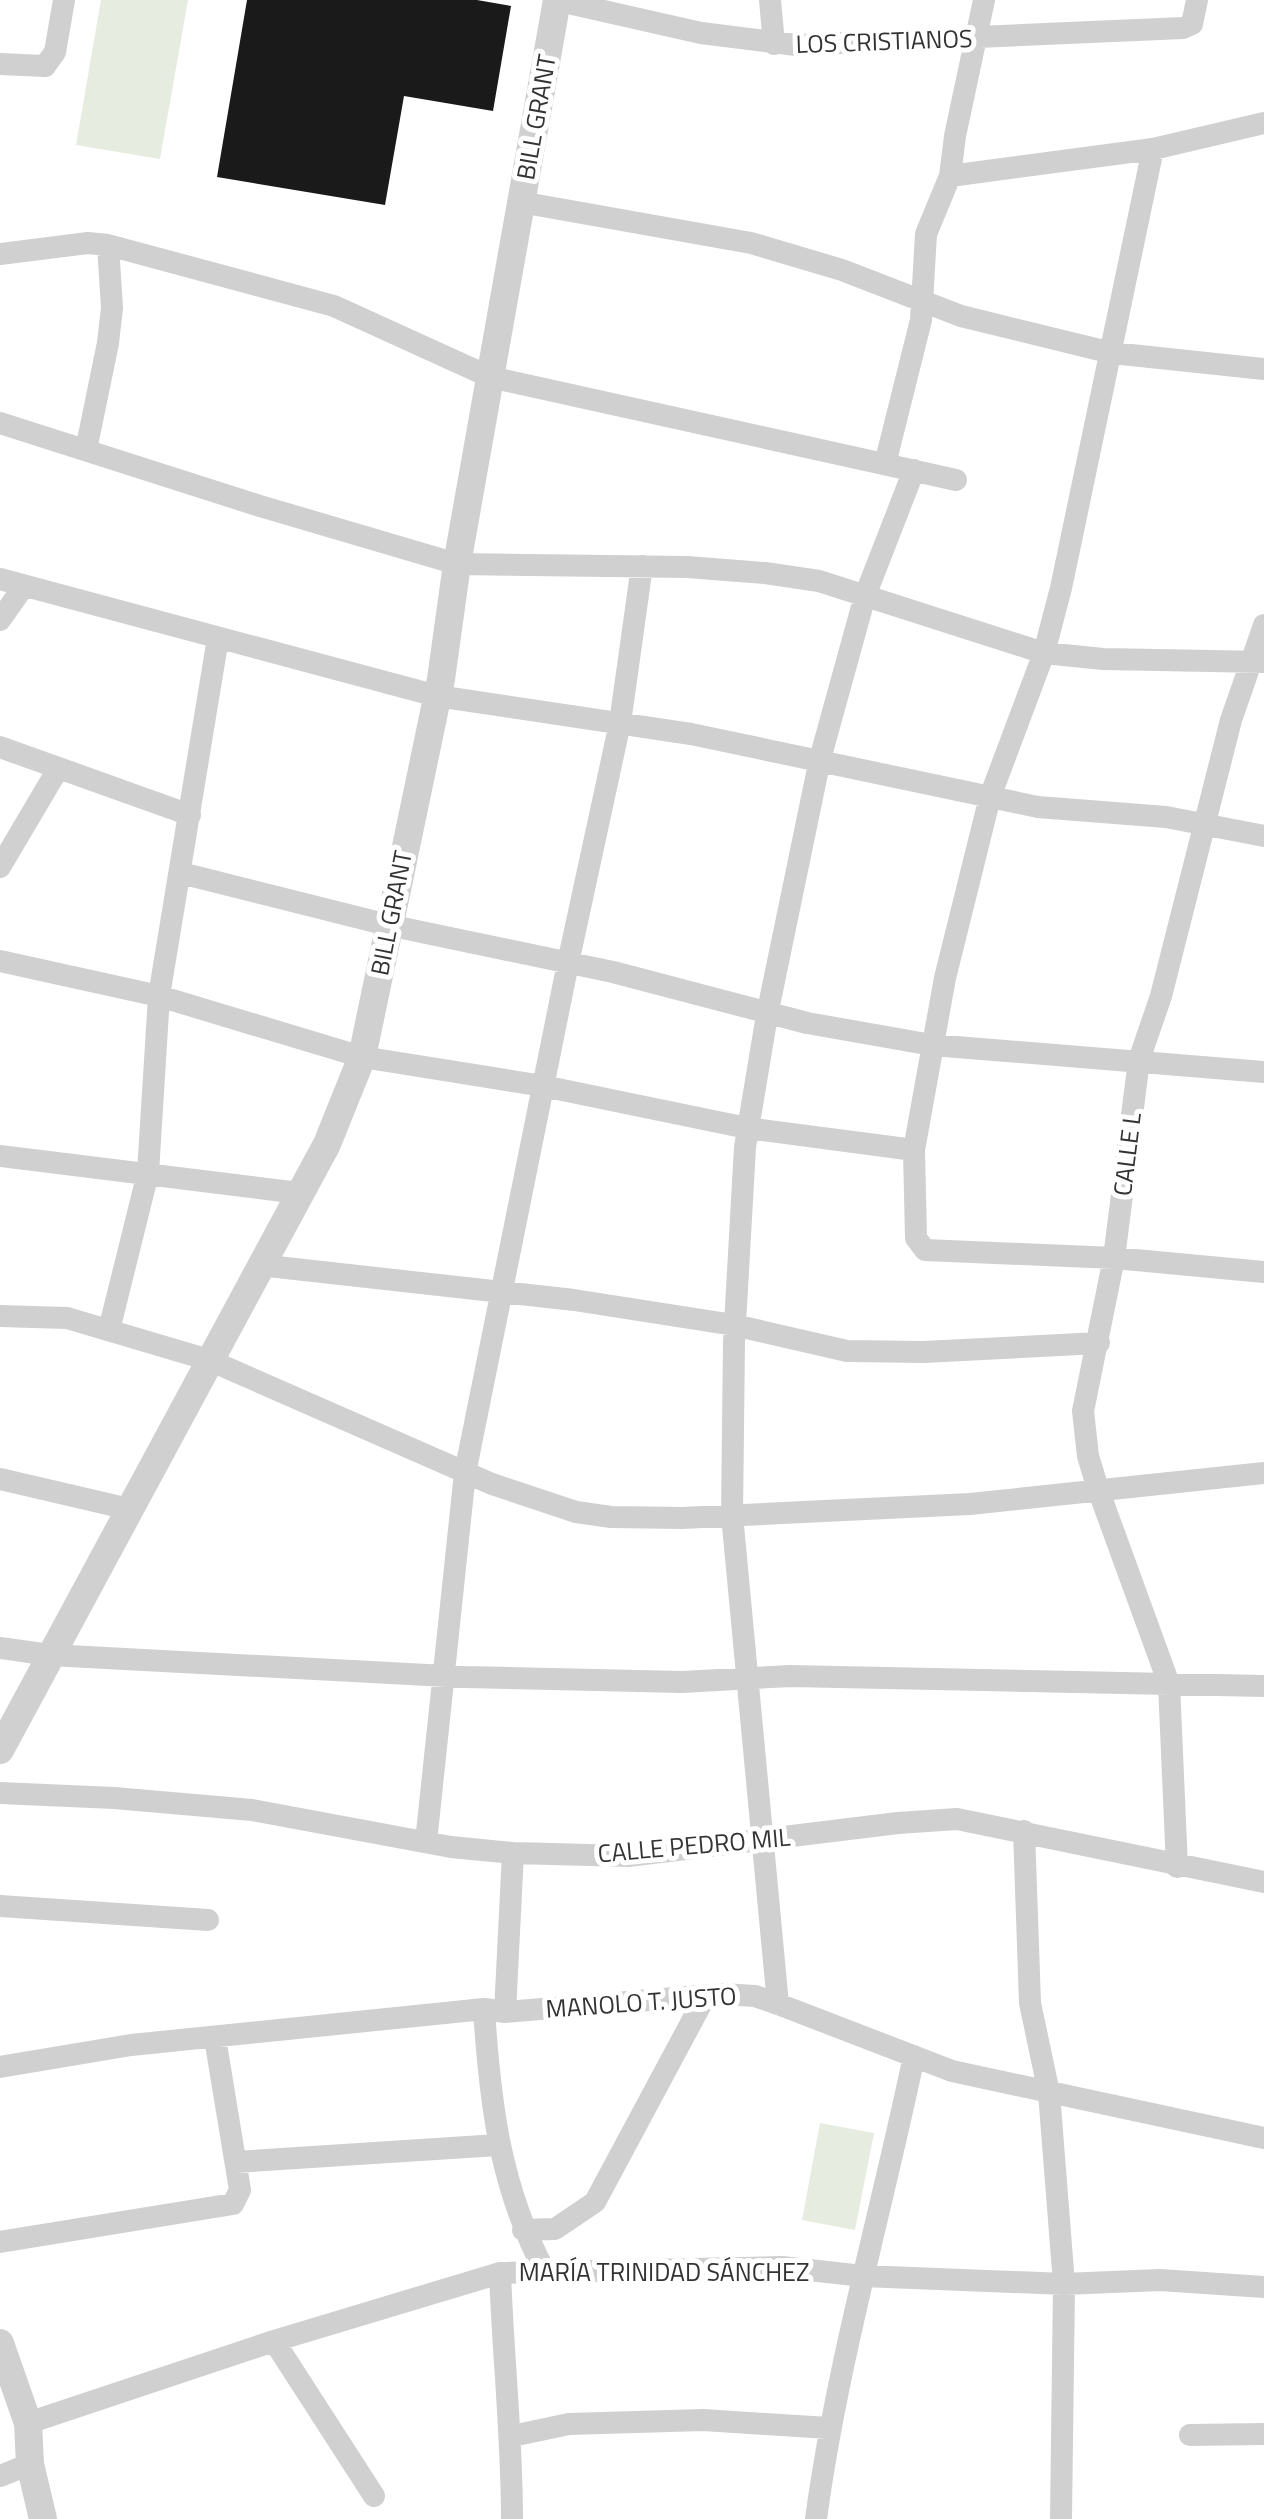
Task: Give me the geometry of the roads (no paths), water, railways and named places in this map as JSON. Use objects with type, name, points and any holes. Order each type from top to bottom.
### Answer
[{"type":"street","points":[[0,64],[44,66],[55,52],[64,0]]},
{"type":"street","name":"LOS CRISTIANOS","points":[[557,0],[701,34],[796,46],[1183,28],[1192,24],[1198,0]]},
{"type":"street","name":"BILL GRANT","points":[[0,1750],[327,1144],[362,1057],[437,696],[557,0]]},
{"type":"street","points":[[770,0],[774,44]]},
{"type":"street","points":[[885,464],[921,320],[926,234],[950,176],[984,0]]},
{"type":"street","points":[[950,176],[1154,149],[1264,123]]},
{"type":"street","points":[[1154,149],[1044,653],[990,797],[932,1046],[914,1150],[916,1238],[925,1250],[1114,1258],[1264,1272]]},
{"type":"street","points":[[520,202],[751,244],[842,270],[920,303],[1112,353],[1264,368]]},
{"type":"street","points":[[0,254],[88,243],[108,245],[334,306],[490,378],[956,480]]},
{"type":"street","points":[[86,450],[106,365],[110,325],[108,245]]},
{"type":"street","points":[[0,423],[457,564],[766,572],[819,581],[1044,653],[1103,659],[1258,662]]},
{"type":"street","points":[[778,2004],[732,1515],[734,1324],[748,1128],[820,759],[866,596],[914,470]]},
{"type":"street","points":[[426,1842],[465,1473],[620,724],[642,566]]},
{"type":"street","points":[[0,580],[437,696],[820,759],[1066,811],[1166,817],[1264,836]]},
{"type":"street","points":[[0,620],[24,586]]},
{"type":"street","name":"CALLE L","points":[[1178,1866],[1169,1684],[1098,1489],[1088,1456],[1083,1411],[1114,1258],[1139,1060],[1161,996],[1231,720],[1258,662],[1264,625]]},
{"type":"street","points":[[110,1330],[148,1173],[159,996],[218,638]]},
{"type":"street","points":[[0,747],[190,815]]},
{"type":"street","points":[[0,867],[58,769]]},
{"type":"street","points":[[181,873],[388,925],[613,972],[767,1015],[932,1046],[1264,1072]]},
{"type":"street","points":[[0,962],[159,996],[362,1057],[543,1086],[748,1128],[914,1150]]},
{"type":"street","points":[[0,1156],[299,1193]]},
{"type":"street","points":[[260,1266],[500,1292],[734,1324],[847,1351],[924,1352],[1099,1343]]},
{"type":"street","points":[[0,1316],[66,1318],[208,1360],[465,1473],[576,1512],[611,1517],[682,1518],[970,1504],[1264,1472]]},
{"type":"street","points":[[0,1479],[129,1509]]},
{"type":"street","points":[[0,1648],[50,1655],[682,1682],[873,1676],[971,1682],[1264,1686]]},
{"type":"street","name":"CALLE PEDRO MIL","points":[[0,1793],[252,1810],[451,1848],[513,1853],[628,1856],[957,1820],[1264,1882]]},
{"type":"street","points":[[1024,1831],[1030,2003],[1049,2093],[1064,2284],[1060,2519]]},
{"type":"street","points":[[513,1853],[488,2081],[498,2145],[523,2230],[545,2272]]},
{"type":"street","points":[[0,1906],[208,1920]]},
{"type":"street","points":[[523,2230],[554,2229],[595,2202],[706,1995]]},
{"type":"street","name":"MANOLO T. JUSTO","points":[[0,2067],[131,2046],[495,2010],[706,1995],[755,1996],[952,2071],[1264,2138]]},
{"type":"street","points":[[0,2242],[233,2204],[240,2190],[215,2038]]},
{"type":"street","points":[[816,2519],[828,2428],[914,2056]]},
{"type":"street","points":[[236,2162],[498,2145]]},
{"type":"street","name":"MARÍA TRINIDAD SÁNCHEZ","points":[[28,2423],[274,2341],[500,2273],[782,2267],[863,2276],[1064,2284],[1160,2280],[1264,2287]]},
{"type":"street","points":[[500,2273],[512,2436],[512,2519]]},
{"type":"street","points":[[274,2341],[374,2496]]},
{"type":"street","points":[[0,2342],[28,2423],[30,2464],[43,2519]]},
{"type":"street","points":[[512,2436],[569,2424],[703,2420],[828,2428]]},
{"type":"street","points":[[1190,2436],[1264,2434]]},
{"type":"street","points":[[0,2476],[30,2464]]}]
